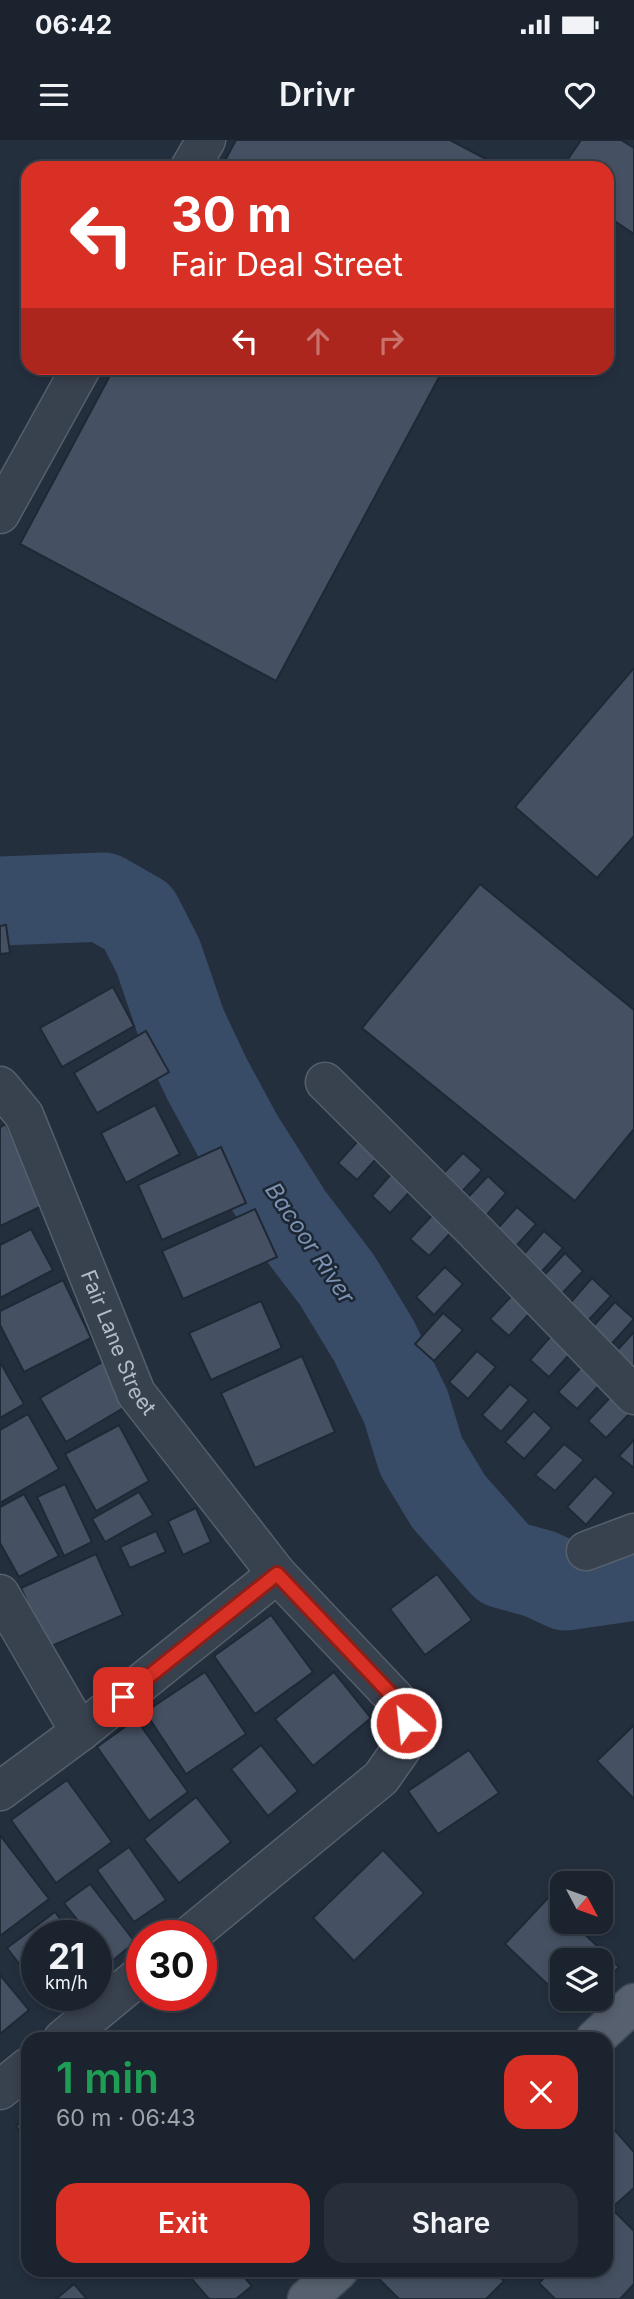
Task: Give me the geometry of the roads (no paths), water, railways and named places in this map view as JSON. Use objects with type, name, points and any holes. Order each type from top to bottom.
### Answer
[{"type":"main road","points":[[603,2032],[634,2003]]},
{"type":"main road","points":[[307,2299],[331,2277]]},
{"type":"street","points":[[194,161],[206,140]]},
{"type":"street","points":[[0,514],[77,375]]},
{"type":"street","points":[[325,1082],[634,1395]]},
{"type":"street","name":"Fair Lane Street","points":[[0,1086],[24,1115],[136,1392],[277,1574],[404,1708],[408,1738],[381,1778],[208,1920]]},
{"type":"street","points":[[586,1551],[634,1533]]},
{"type":"street","points":[[0,1791],[79,1732],[277,1574]]},
{"type":"street","points":[[0,1594],[79,1732]]},
{"type":"street","points":[[72,2032],[126,1987]]},
{"type":"street","points":[[0,2090],[21,2073]]},
{"type":"waterway","name":"Bacoor River","points":[[0,901],[103,897],[138,917],[158,956],[182,1026],[207,1079],[239,1138],[289,1217],[337,1280],[374,1341],[406,1407],[421,1456],[449,1502],[504,1564],[540,1574],[566,1586],[634,1576]]}]
